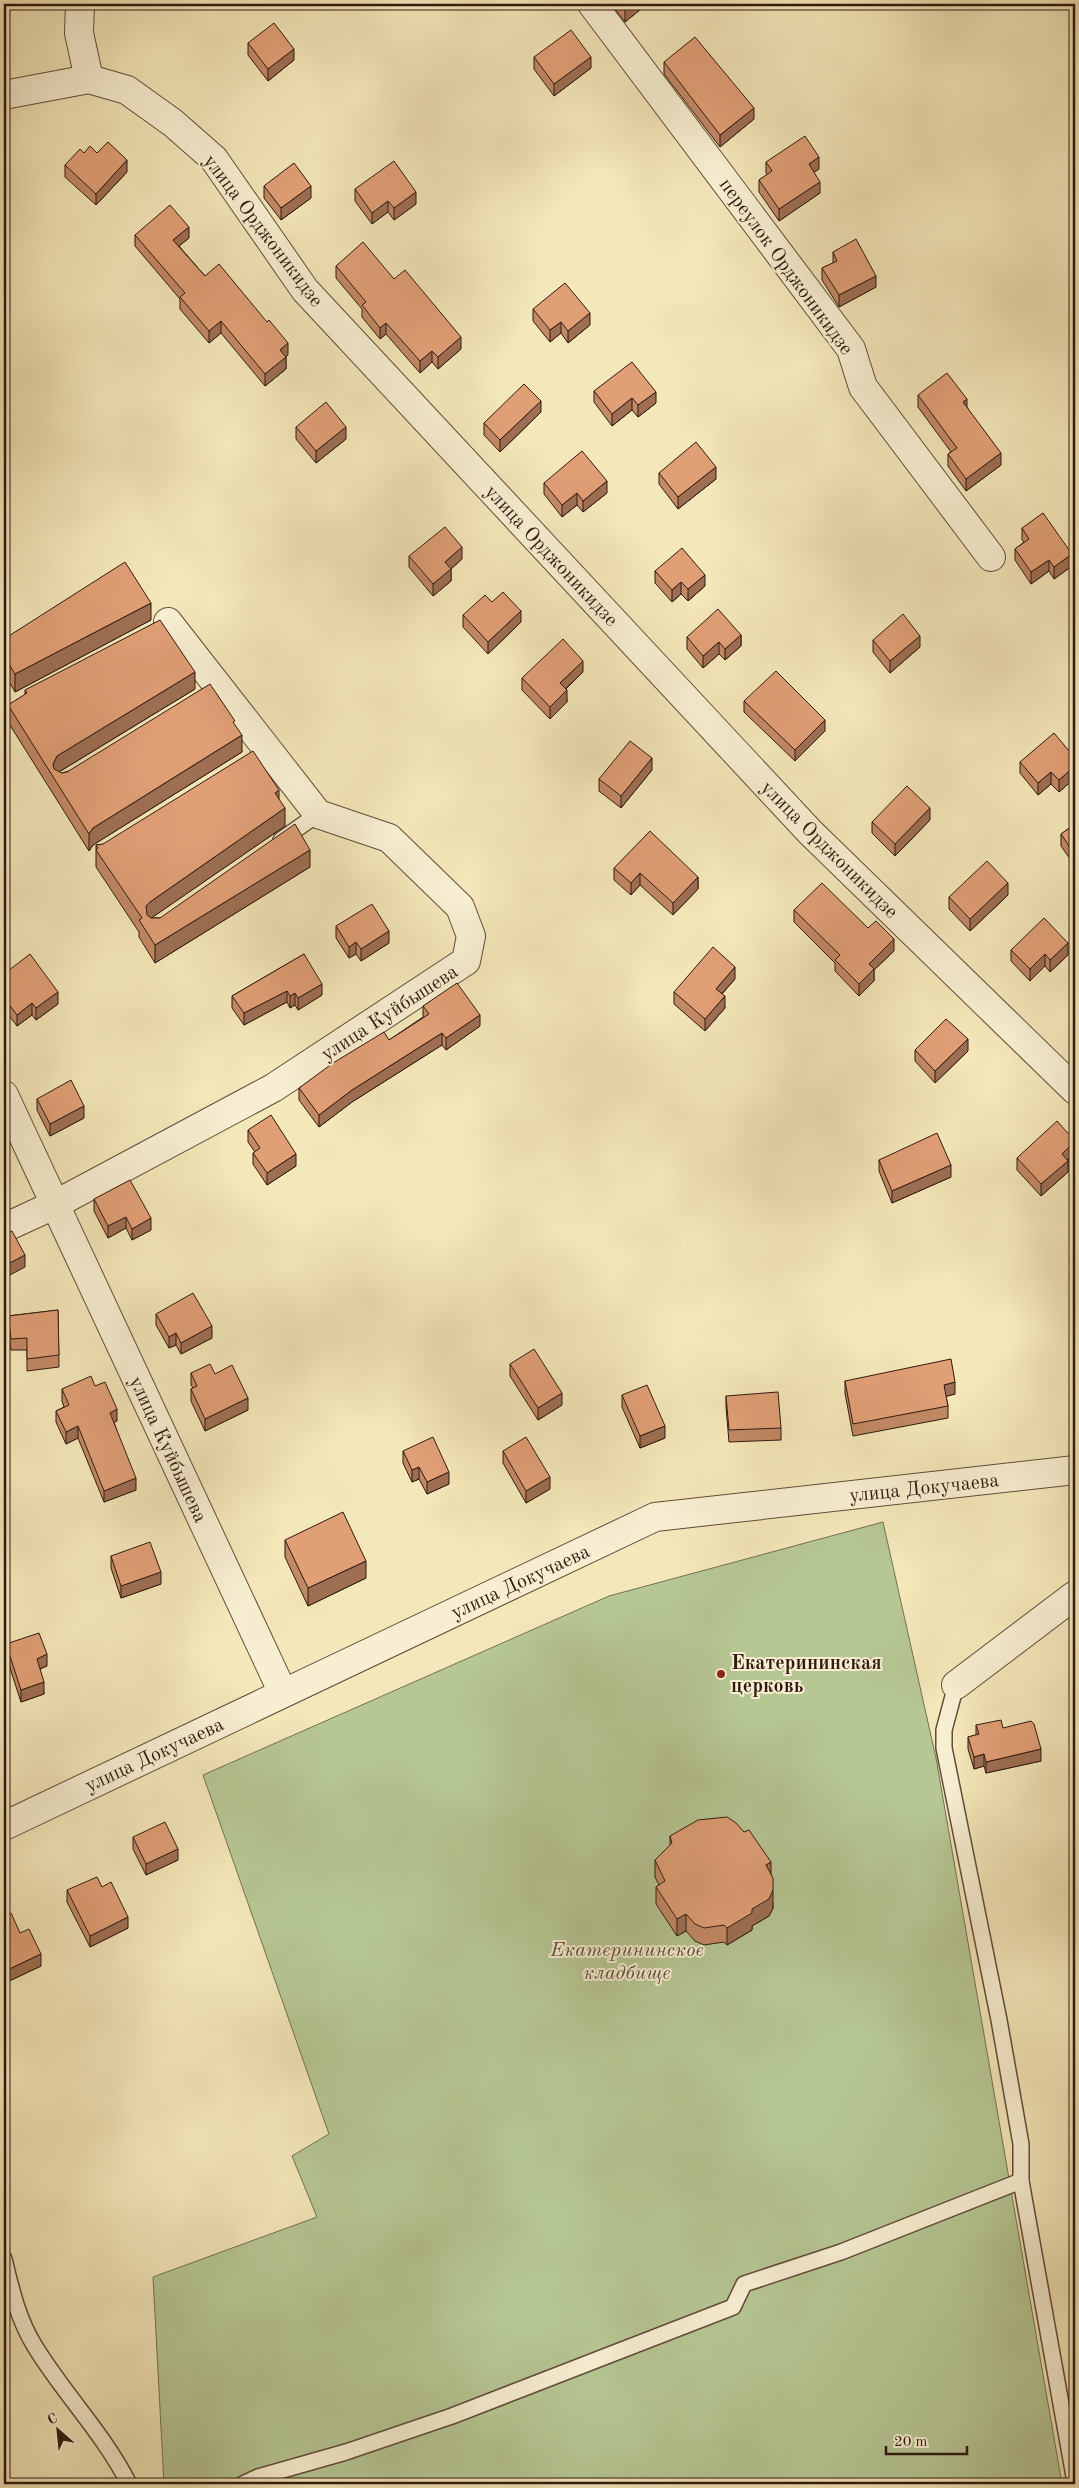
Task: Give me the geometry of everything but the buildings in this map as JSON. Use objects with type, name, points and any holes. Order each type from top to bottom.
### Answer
[{"type":"street","points":[[4,96],[89,79],[79,33],[80,4]]},
{"type":"street","name":"переулок Орджоникидзе","points":[[592,4],[851,348],[863,387],[991,557]]},
{"type":"street","name":"улица Орджоникидзе","points":[[89,79],[127,90],[172,123],[214,159],[306,290],[810,832],[1075,1090]]},
{"type":"street","points":[[160,626],[259,754],[318,814]]},
{"type":"street","name":"улица Куйбышева","points":[[4,1228],[54,1205],[273,1088],[466,961],[472,936],[460,907],[389,838],[318,814]]},
{"type":"street","name":"улица Куйбышева","points":[[4,1095],[283,1693]]},
{"type":"street","name":"улица Докучаева","points":[[4,1826],[655,1517],[1075,1470]]},
{"type":"street","points":[[956,1685],[1075,1595]]},
{"type":"lane","points":[[270,848],[318,814]]},
{"type":"lane","points":[[956,1685],[944,1730],[944,1748],[999,2020],[1021,2144],[1021,2181],[1075,2482]]},
{"type":"lane","points":[[243,2484],[258,2476],[346,2452],[452,2416],[733,2307],[744,2284],[841,2252],[1021,2181]]},
{"type":"lane","points":[[4,2259],[12,2296],[34,2344],[100,2437],[129,2484]]},
{"type":"green space","name":"Екатерининское кладбище","points":[[883,1522],[936,1758],[1062,2484],[164,2484],[153,2277],[317,2217],[292,2156],[329,2134],[203,1775],[609,1596]]},
{"type":"place","name":"Екатерининская церковь","points":[[721,1674]]}]
